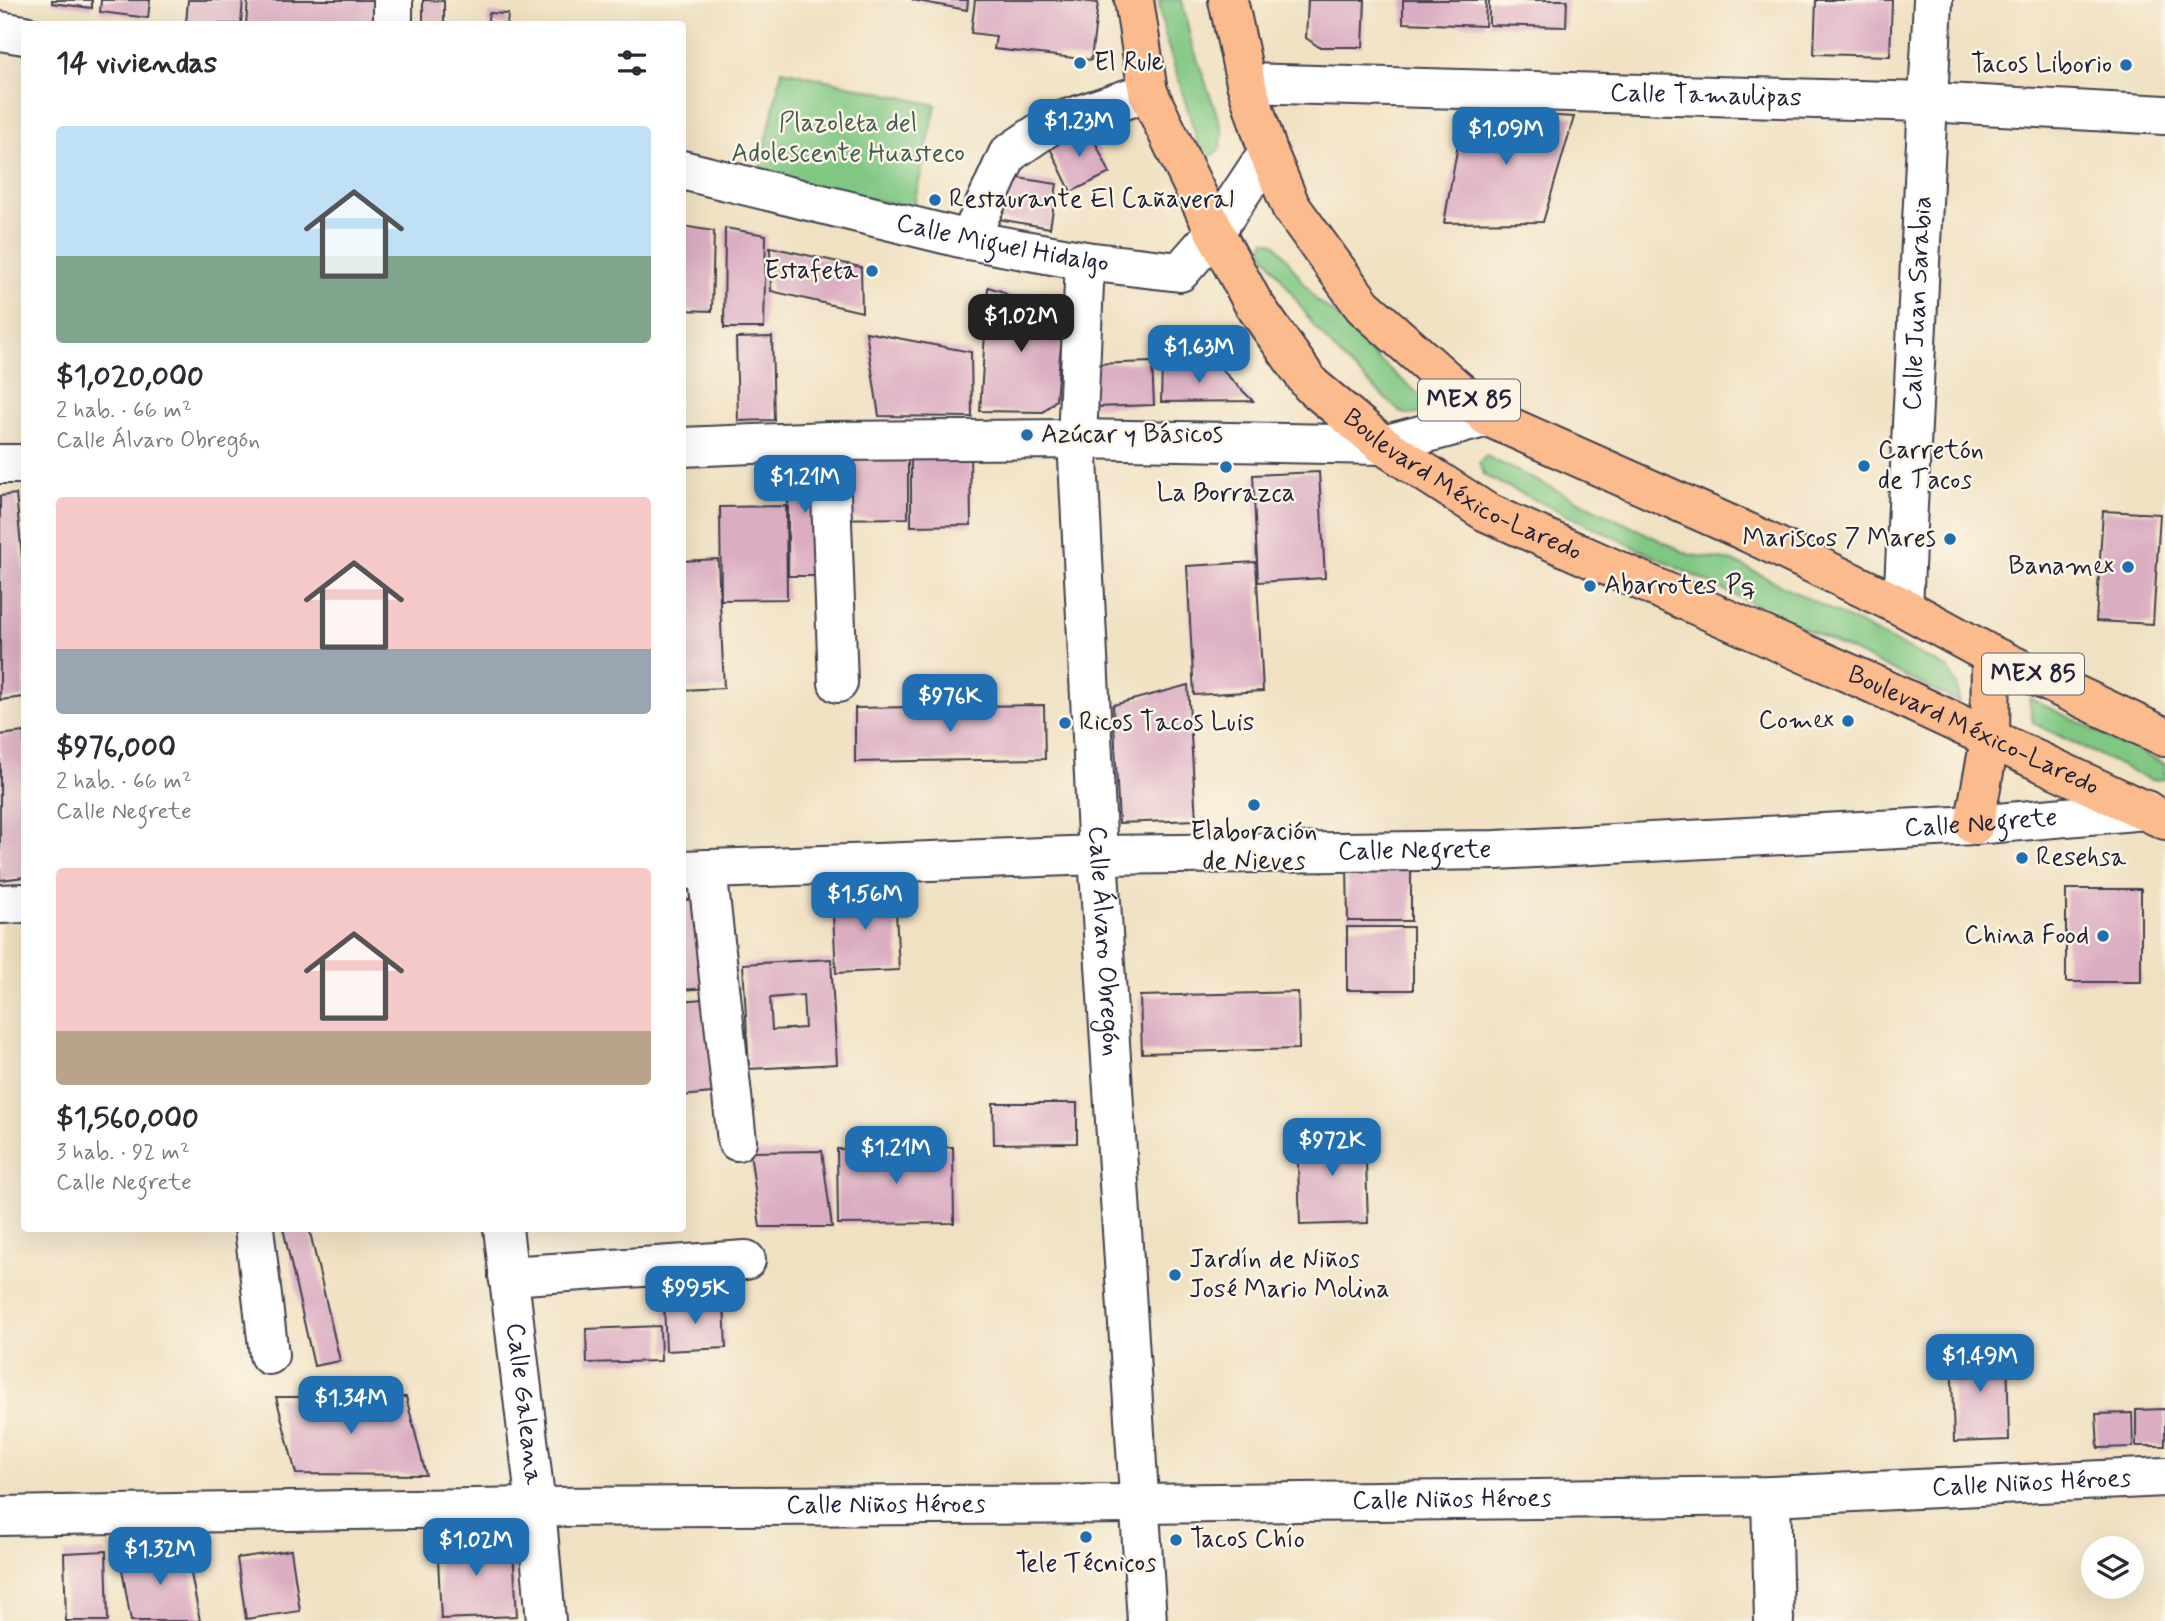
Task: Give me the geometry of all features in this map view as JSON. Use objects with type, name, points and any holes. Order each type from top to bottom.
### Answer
[{"type":"main road","name":"Boulevard México-Laredo","points":[[1134,0],[1148,93],[1215,232],[1253,303],[1311,385],[1383,444],[1486,512],[1880,687],[2155,815]]},
{"type":"main road","name":"MEX 85","points":[[1228,0],[1246,83],[1268,152],[1291,207],[1363,306],[1488,417],[1749,533],[1903,607],[1991,655],[2165,737]]},
{"type":"main road","points":[[1974,825],[1990,740],[1991,655]]},
{"type":"street","points":[[393,0],[393,21]]},
{"type":"street","name":"Calle Juan Sarabia","points":[[1903,607],[1933,0]]},
{"type":"street","points":[[0,31],[21,35]]},
{"type":"street","name":"Calle Tamaulipas","points":[[1246,83],[1927,102],[2165,115]]},
{"type":"street","points":[[969,240],[1008,154],[1052,124],[1148,93]]},
{"type":"street","name":"Calle Miguel Hidalgo","points":[[686,171],[969,240],[1085,261],[1180,272],[1215,232],[1268,152]]},
{"type":"street","name":"Calle Álvaro Obregón","points":[[1085,261],[1077,439],[1098,855],[1147,1621]]},
{"type":"street","points":[[686,447],[829,441],[1077,439],[1383,444],[1488,417]]},
{"type":"street","points":[[829,441],[838,683]]},
{"type":"street","points":[[0,464],[21,464]]},
{"type":"street","name":"Calle Negrete","points":[[695,870],[1098,855],[1496,850],[2155,815]]},
{"type":"street","points":[[695,870],[737,1141]]},
{"type":"street","points":[[0,904],[21,903]]},
{"type":"street","points":[[254,1232],[269,1355]]},
{"type":"street","name":"Calle Galeana","points":[[503,1232],[536,1507],[546,1621]]},
{"type":"street","points":[[508,1276],[746,1260]]},
{"type":"street","name":"Calle Niños Héroes","points":[[0,1516],[536,1507],[1140,1504],[1771,1496],[2165,1477]]},
{"type":"street","points":[[1771,1496],[1774,1621]]},
{"type":"green space","points":[[1159,0],[1182,0],[1191,41],[1223,132],[1220,149],[1204,162],[1164,33]]},
{"type":"green space","name":"Plazoleta del Adolescente Huasteco","points":[[782,70],[936,105],[913,209],[759,174]]},
{"type":"green space","points":[[1265,240],[1276,244],[1317,301],[1335,314],[1373,355],[1422,397],[1419,414],[1400,412],[1342,358],[1314,326],[1262,250]]},
{"type":"green space","points":[[1486,456],[1690,555],[1733,561],[1949,669],[1958,688],[1959,702],[1485,476],[1479,463]]},
{"type":"green space","points":[[2029,698],[2165,764],[2165,779],[2150,780],[2033,723]]},
{"type":"building","points":[[52,0],[92,0],[92,8],[52,3]]},
{"type":"building","points":[[101,0],[150,0],[148,18],[100,12]]},
{"type":"building","points":[[188,0],[243,0],[241,21],[186,21]]},
{"type":"building","points":[[248,0],[374,0],[374,21],[246,21]]},
{"type":"building","points":[[423,0],[444,1],[444,21],[423,21]]},
{"type":"building","points":[[912,0],[968,0],[967,10]]},
{"type":"building","points":[[975,0],[1074,0],[1098,3],[1091,60],[994,49],[996,36],[971,33]]},
{"type":"building","points":[[1308,0],[1365,0],[1363,47],[1319,47],[1306,38]]},
{"type":"building","points":[[1403,0],[1486,0],[1485,26],[1403,23]]},
{"type":"building","points":[[1489,0],[1567,0],[1566,27],[1489,25]]},
{"type":"building","points":[[1816,0],[1892,0],[1890,56],[1814,54]]},
{"type":"building","points":[[489,13],[508,14],[507,21],[488,21]]},
{"type":"building","points":[[1464,111],[1574,117],[1543,222],[1444,223]]},
{"type":"building","points":[[1087,125],[1110,173],[1071,192],[1048,144]]},
{"type":"building","points":[[1005,176],[1057,184],[1050,228],[998,219]]},
{"type":"building","points":[[686,227],[714,231],[712,311],[686,310]]},
{"type":"building","points":[[725,228],[766,235],[764,328],[724,328]]},
{"type":"building","points":[[770,247],[861,267],[862,312],[771,291]]},
{"type":"building","points":[[988,287],[1009,296],[1050,301],[1061,308],[1063,322],[1056,400],[1043,412],[980,411]]},
{"type":"building","points":[[866,332],[971,352],[972,417],[879,416]]},
{"type":"building","points":[[772,337],[774,420],[738,421],[736,338]]},
{"type":"building","points":[[1152,362],[1154,405],[1094,407],[1092,364]]},
{"type":"building","points":[[1216,364],[1253,401],[1161,402],[1162,365]]},
{"type":"building","points":[[908,451],[908,518],[823,519],[823,452]]},
{"type":"building","points":[[911,451],[970,451],[971,525],[911,526]]},
{"type":"building","points":[[821,453],[822,576],[788,576],[788,454]]},
{"type":"building","points":[[1319,472],[1325,578],[1258,582],[1253,475]]},
{"type":"building","points":[[16,494],[21,546],[21,697],[0,700],[0,496]]},
{"type":"building","points":[[786,506],[787,599],[721,600],[720,507]]},
{"type":"building","name":"Banamex","points":[[2103,511],[2160,514],[2153,624],[2096,621]]},
{"type":"building","points":[[718,559],[724,688],[686,690],[686,561]]},
{"type":"building","points":[[1256,562],[1263,691],[1194,695],[1187,566]]},
{"type":"building","points":[[1188,685],[1196,820],[1119,823],[1113,705]]},
{"type":"building","points":[[1044,705],[1045,759],[855,762],[855,708]]},
{"type":"building","points":[[21,732],[21,877],[0,880],[0,735]]},
{"type":"building","points":[[1411,864],[1411,921],[1348,921],[1347,865]]},
{"type":"building","name":"China Food","points":[[2066,889],[2141,889],[2141,982],[2066,982]]},
{"type":"building","points":[[895,891],[899,970],[836,973],[832,894]]},
{"type":"building","points":[[699,899],[707,988],[686,990],[686,900]]},
{"type":"building","points":[[1347,927],[1413,927],[1413,990],[1347,990]]},
{"type":"building","points":[[831,959],[837,1064],[749,1069],[743,964]],"holes":[[[803,995],[805,1028],[772,1030],[770,998]]]},
{"type":"building","points":[[1298,992],[1299,1049],[1142,1053],[1140,996]]},
{"type":"building","points":[[712,998],[721,1092],[686,1096],[686,1001]]},
{"type":"building","points":[[993,1103],[1077,1103],[1077,1143],[994,1144]]},
{"type":"building","points":[[1365,1132],[1368,1223],[1300,1225],[1297,1134]]},
{"type":"building","points":[[953,1147],[954,1223],[838,1224],[837,1149]]},
{"type":"building","points":[[822,1151],[832,1227],[760,1227],[750,1152]]},
{"type":"building","points":[[284,1232],[310,1232],[340,1361],[314,1366]]},
{"type":"building","points":[[724,1301],[726,1348],[666,1351],[664,1303]]},
{"type":"building","points":[[660,1326],[661,1361],[587,1363],[586,1329]]},
{"type":"building","points":[[2007,1347],[2009,1440],[1954,1442],[1951,1348]]},
{"type":"building","points":[[276,1397],[406,1397],[426,1475],[296,1474]]},
{"type":"building","points":[[2165,1409],[2165,1446],[2136,1446],[2136,1410]]},
{"type":"building","points":[[2132,1413],[2133,1447],[2098,1448],[2096,1414]]},
{"type":"building","points":[[495,1536],[513,1550],[517,1616],[441,1619],[437,1539]]},
{"type":"building","points":[[186,1547],[200,1621],[131,1621],[120,1558]]},
{"type":"building","points":[[291,1550],[300,1611],[246,1619],[237,1558]]},
{"type":"building","points":[[106,1551],[108,1621],[66,1621],[64,1553]]},
{"type":"place","name":"El Rule","points":[[1080,63]]},
{"type":"place","name":"Tacos Liborio","points":[[2126,65]]},
{"type":"place","name":"Restaurante El Cañaveral","points":[[935,200]]},
{"type":"place","name":"Estafeta","points":[[872,271]]},
{"type":"place","name":"Azúcar y Básicos","points":[[1027,435]]},
{"type":"place","name":"Carretón de Tacos","points":[[1864,466]]},
{"type":"place","name":"La Borrazca","points":[[1226,467]]},
{"type":"place","name":"Mariscos 7 Mares","points":[[1950,539]]},
{"type":"place","name":"Banamex","points":[[2128,567]]},
{"type":"place","name":"Abarrotes Pq","points":[[1590,586]]},
{"type":"place","name":"Comex","points":[[1848,721]]},
{"type":"place","name":"Ricos Tacos Luis","points":[[1065,723]]},
{"type":"place","name":"Elaboración de Nieves","points":[[1254,805]]},
{"type":"place","name":"Resehsa","points":[[2022,858]]},
{"type":"place","name":"China Food","points":[[2103,936]]},
{"type":"place","name":"Jardín de Niños José Mario Molina","points":[[1175,1275]]},
{"type":"place","name":"Tele Técnicos","points":[[1086,1537]]},
{"type":"place","name":"Tacos Chío","points":[[1176,1540]]}]
